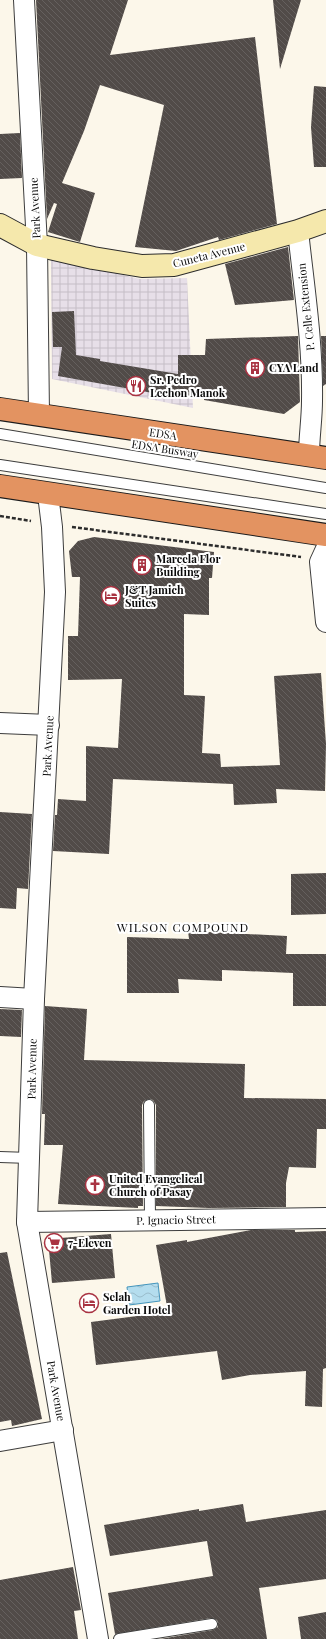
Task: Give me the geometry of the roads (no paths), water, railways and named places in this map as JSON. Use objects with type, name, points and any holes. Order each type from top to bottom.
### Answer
[{"type":"highway","name":"EDSA","points":[[0,410],[317,456]]},
{"type":"highway","points":[[0,486],[326,534]]},
{"type":"street","name":"Park Avenue","points":[[24,0],[37,245],[39,415]]},
{"type":"street","name":"Cuneta Avenue","points":[[0,225],[37,245],[93,258],[142,266],[174,265],[298,231],[326,221]]},
{"type":"street","name":"P. Celle Extension","points":[[298,231],[310,340],[312,401],[309,433],[317,456]]},
{"type":"street","name":"Park Avenue","points":[[48,494],[55,592],[34,998],[27,1222],[98,1639]]},
{"type":"street","points":[[324,555],[320,562],[326,622]]},
{"type":"street","points":[[0,723],[49,725]]},
{"type":"street","points":[[0,997],[34,998]]},
{"type":"street","name":"P. Ignacio Street","points":[[27,1222],[326,1218]]},
{"type":"street","points":[[0,1441],[63,1430]]},
{"type":"lane","name":"EDSA Busway","points":[[0,434],[326,488]]},
{"type":"lane","points":[[0,465],[326,514]]},
{"type":"lane","points":[[149,1105],[150,1220]]},
{"type":"lane","points":[[0,1157],[30,1158]]},
{"type":"lane","points":[[119,1639],[212,1624]]},
{"type":"water","points":[[158,1283],[160,1301],[129,1305],[127,1287]]},
{"type":"place","name":"CYA Land","points":[[255,368]]},
{"type":"place","name":"Sr. Pedro Lechon Manok","points":[[136,386]]},
{"type":"place","name":"Marcela Flor Building","points":[[142,565]]},
{"type":"place","name":"J&T Jamich Suites","points":[[111,596]]},
{"type":"place","name":"United Evangelical Church of Pasay","points":[[95,1185]]},
{"type":"place","name":"7-Eleven","points":[[54,1243]]},
{"type":"place","name":"Selah Garden Hotel","points":[[89,1303]]},
{"type":"district","name":"WILSON COMPOUND","points":[[183,928]]}]
